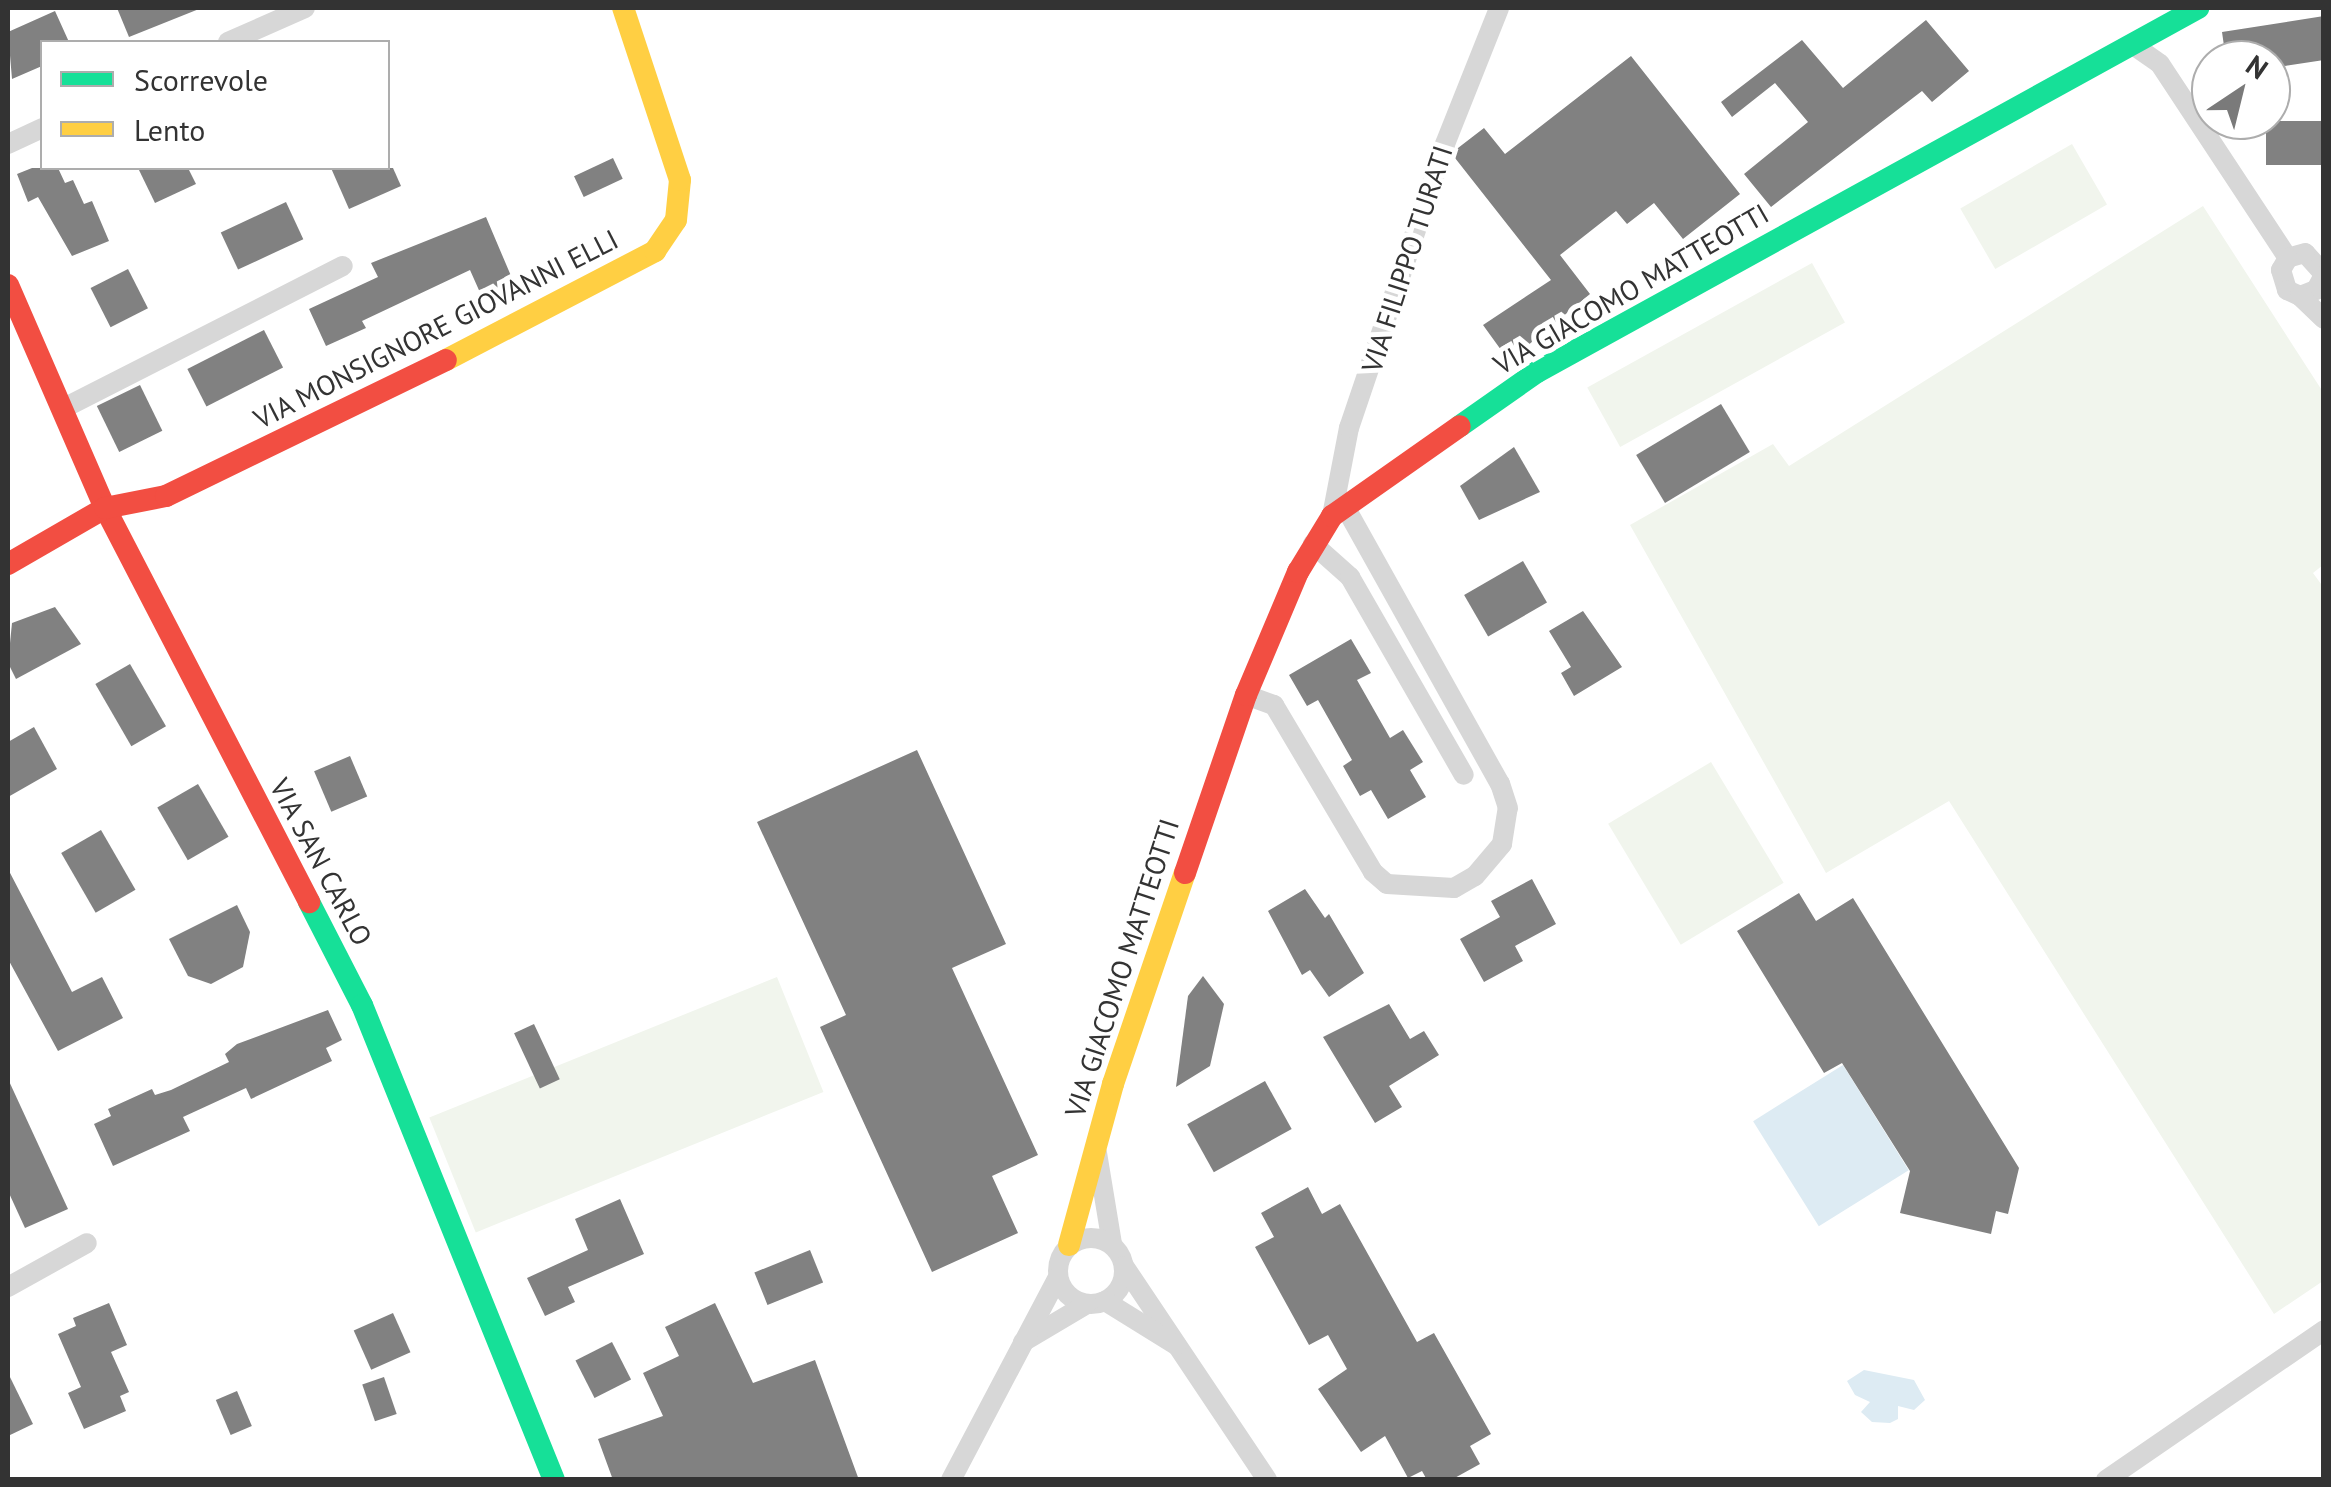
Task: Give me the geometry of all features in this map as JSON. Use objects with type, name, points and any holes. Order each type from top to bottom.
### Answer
[{"type":"street","points":[[232,40],[304,8]]},
{"type":"street","name":"VIA MONSIGNORE GIOVANNI ELLI","points":[[8,564],[106,508],[166,496],[418,374],[661,245],[678,214],[678,174],[623,8]]},
{"type":"street","name":"VIA FILIPPO TURATI","points":[[1339,512],[1349,428],[1444,144],[1499,8]]},
{"type":"street","name":"VIA GIACOMO MATTEOTTI","points":[[1069,1245],[1113,1084],[1246,695],[1314,544],[1339,512],[1537,372],[2085,66],[2136,47],[2198,8]]},
{"type":"street","points":[[2136,47],[2160,64],[2288,258]]},
{"type":"street","points":[[8,144],[40,129]]},
{"type":"street","points":[[2288,258],[2305,253],[2323,272],[2300,296]]},
{"type":"street","points":[[2288,258],[2281,277],[2324,320]]},
{"type":"street","points":[[62,409],[344,266]]},
{"type":"street","name":"VIA SAN CARLO","points":[[8,285],[106,508],[353,986],[554,1480]]},
{"type":"street","points":[[1246,695],[1274,705],[1373,872],[1387,884],[1454,888],[1475,876],[1502,844],[1508,808],[1500,784],[1339,512]]},
{"type":"street","points":[[1314,544],[1350,577],[1464,776]]},
{"type":"street","name":"VIA GIACOMO MATTEOTTI","points":[[1097,1153],[1112,1244]]},
{"type":"street","points":[[951,1480],[1058,1277],[1069,1245],[1090,1238],[1112,1244],[1266,1480]]},
{"type":"street","points":[[8,1287],[88,1243]]},
{"type":"street","points":[[1022,1344],[1120,1287],[1124,1266]]},
{"type":"street","points":[[1058,1277],[1068,1295],[1096,1303],[1182,1349]]},
{"type":"street","points":[[2106,1480],[2324,1330]]},
{"type":"shaded area","points":[[2072,144],[2107,205],[1995,269],[1960,208]]},
{"type":"shaded area","points":[[2203,206],[2323,392],[2323,565],[2313,573],[2324,588],[2323,1281],[2274,1314],[1949,801],[1826,873],[1630,525],[1773,444],[1789,466]]},
{"type":"shaded area","points":[[1812,263],[1845,322],[1620,447],[1587,388]]},
{"type":"shaded area","points":[[1711,762],[1784,883],[1681,945],[1608,824]]},
{"type":"shaded area","points":[[777,977],[823,1092],[476,1232],[429,1117]]},
{"type":"shaded area","points":[[1843,1065],[1909,1170],[1819,1226],[1753,1121]]},
{"type":"shaded area","points":[[1864,1370],[1914,1380],[1925,1400],[1914,1410],[1898,1406],[1898,1419],[1890,1423],[1872,1422],[1861,1412],[1870,1402],[1855,1395],[1847,1381]]},
{"type":"building","points":[[117,8],[199,8],[199,9],[129,37]]},
{"type":"building","points":[[55,11],[68,40],[40,40],[40,67],[12,79],[8,32]]},
{"type":"building","points":[[2324,16],[2324,60],[2291,65],[2291,40],[2223,40],[2222,32]]},
{"type":"building","points":[[1926,20],[1969,71],[1932,102],[1922,91],[1771,207],[1744,174],[1808,122],[1775,83],[1732,117],[1721,102],[1802,40],[1843,88]]},
{"type":"building","points":[[1631,56],[1740,194],[1683,239],[1654,203],[1627,224],[1616,211],[1560,255],[1590,294],[1509,361],[1483,325],[1551,280],[1455,158],[1458,148],[1484,128],[1505,154]]},
{"type":"building","points":[[2291,121],[2324,121],[2324,165],[2266,165],[2266,140],[2291,140]]},
{"type":"building","points":[[613,158],[623,179],[584,197],[574,176]]},
{"type":"building","points":[[32,168],[59,170],[65,183],[73,180],[84,204],[92,201],[109,241],[72,256],[38,197],[28,202],[17,174]]},
{"type":"building","points":[[393,168],[401,186],[349,209],[332,170]]},
{"type":"building","points":[[139,170],[189,170],[196,184],[155,203]]},
{"type":"building","points":[[286,202],[303,239],[238,270],[221,232]]},
{"type":"building","points":[[486,217],[514,283],[482,297],[470,270],[362,321],[366,328],[326,346],[309,309],[378,277],[371,263]]},
{"type":"building","points":[[128,269],[148,308],[111,327],[91,288]]},
{"type":"building","points":[[264,330],[283,367],[206,406],[187,369]]},
{"type":"building","points":[[140,385],[162,431],[119,452],[97,406]]},
{"type":"building","points":[[1721,404],[1750,452],[1665,503],[1636,455]]},
{"type":"building","points":[[1514,447],[1540,492],[1479,520],[1460,486]]},
{"type":"building","points":[[1523,561],[1547,603],[1488,637],[1464,595]]},
{"type":"building","points":[[55,607],[81,644],[16,679],[8,663],[12,623]]},
{"type":"building","points":[[1583,611],[1622,667],[1574,696],[1561,673],[1571,667],[1549,631]]},
{"type":"building","points":[[1351,639],[1371,673],[1357,680],[1390,738],[1403,730],[1423,762],[1410,770],[1426,797],[1388,819],[1371,790],[1360,796],[1343,766],[1352,760],[1318,700],[1307,706],[1289,675]]},
{"type":"building","points":[[130,664],[166,726],[131,746],[95,684]]},
{"type":"building","points":[[34,727],[57,769],[8,797],[8,742]]},
{"type":"building","points":[[917,750],[1006,944],[952,968],[1038,1155],[992,1176],[1018,1233],[932,1272],[820,1027],[846,1015],[757,822]]},
{"type":"building","points":[[350,756],[367,797],[331,812],[314,771]]},
{"type":"building","points":[[198,784],[228,837],[188,860],[157,808]]},
{"type":"building","points":[[101,830],[136,890],[96,913],[61,853]]},
{"type":"building","points":[[8,869],[72,992],[102,977],[123,1018],[58,1051],[8,959]]},
{"type":"building","points":[[1532,879],[1556,924],[1515,946],[1523,961],[1484,982],[1460,939],[1500,917],[1491,901]]},
{"type":"building","points":[[1305,889],[1325,918],[1329,914],[1364,973],[1329,997],[1310,970],[1302,975],[1268,911]]},
{"type":"building","points":[[1799,893],[1816,921],[1853,898],[2019,1168],[2008,1214],[1996,1211],[1991,1234],[1900,1213],[1910,1171],[1842,1063],[1824,1073],[1737,931]]},
{"type":"building","points":[[237,905],[250,932],[243,967],[211,984],[188,976],[169,939]]},
{"type":"building","points":[[1203,976],[1224,1004],[1210,1066],[1176,1087],[1188,996]]},
{"type":"building","points":[[1389,1004],[1410,1039],[1424,1031],[1439,1055],[1389,1086],[1402,1107],[1375,1123],[1323,1037]]},
{"type":"building","points":[[328,1010],[342,1040],[326,1048],[332,1061],[251,1099],[246,1088],[183,1117],[190,1131],[113,1166],[94,1124],[111,1116],[108,1109],[152,1089],[155,1095],[171,1090],[229,1062],[225,1054],[237,1044]]},
{"type":"building","points":[[534,1024],[560,1079],[540,1089],[514,1033]]},
{"type":"building","points":[[8,1079],[68,1209],[25,1228],[8,1191]]},
{"type":"building","points":[[1265,1081],[1292,1129],[1214,1172],[1187,1124]]},
{"type":"building","points":[[1308,1187],[1322,1214],[1340,1204],[1417,1342],[1434,1333],[1491,1434],[1470,1446],[1480,1464],[1451,1480],[1427,1480],[1422,1471],[1408,1478],[1385,1436],[1361,1452],[1318,1389],[1347,1369],[1328,1335],[1309,1345],[1255,1247],[1274,1237],[1261,1213]]},
{"type":"building","points":[[620,1199],[644,1254],[568,1287],[575,1302],[545,1316],[527,1278],[588,1250],[575,1219]]},
{"type":"building","points":[[810,1250],[823,1282],[767,1305],[754,1272]]},
{"type":"building","points":[[109,1303],[127,1345],[111,1352],[129,1392],[120,1396],[126,1411],[84,1429],[68,1393],[81,1387],[58,1334],[76,1326],[73,1318]]},
{"type":"building","points":[[715,1303],[753,1383],[815,1360],[859,1480],[613,1480],[598,1439],[663,1416],[643,1373],[679,1356],[665,1327]]},
{"type":"building","points":[[393,1313],[410,1352],[371,1370],[354,1330]]},
{"type":"building","points":[[612,1342],[631,1379],[595,1398],[575,1361]]},
{"type":"building","points":[[8,1373],[33,1424],[8,1436]]},
{"type":"building","points":[[384,1377],[397,1414],[375,1421],[362,1384]]},
{"type":"building","points":[[237,1391],[252,1426],[231,1435],[216,1400]]},
{"type":"traffic: fast","points":[[1460,426],[1537,372],[2198,8]]},
{"type":"traffic: fast","points":[[309,902],[362,1005],[554,1480]]},
{"type":"traffic: slow","points":[[446,360],[655,251],[676,220],[680,180],[623,8]]},
{"type":"traffic: slow","points":[[1069,1245],[1113,1084],[1185,873]]},
{"type":"traffic: jam","points":[[8,285],[105,508],[309,902]]},
{"type":"traffic: jam","points":[[8,564],[105,508],[166,496],[446,360]]},
{"type":"traffic: jam","points":[[1185,873],[1246,695],[1298,572],[1332,516],[1460,426]]}]
